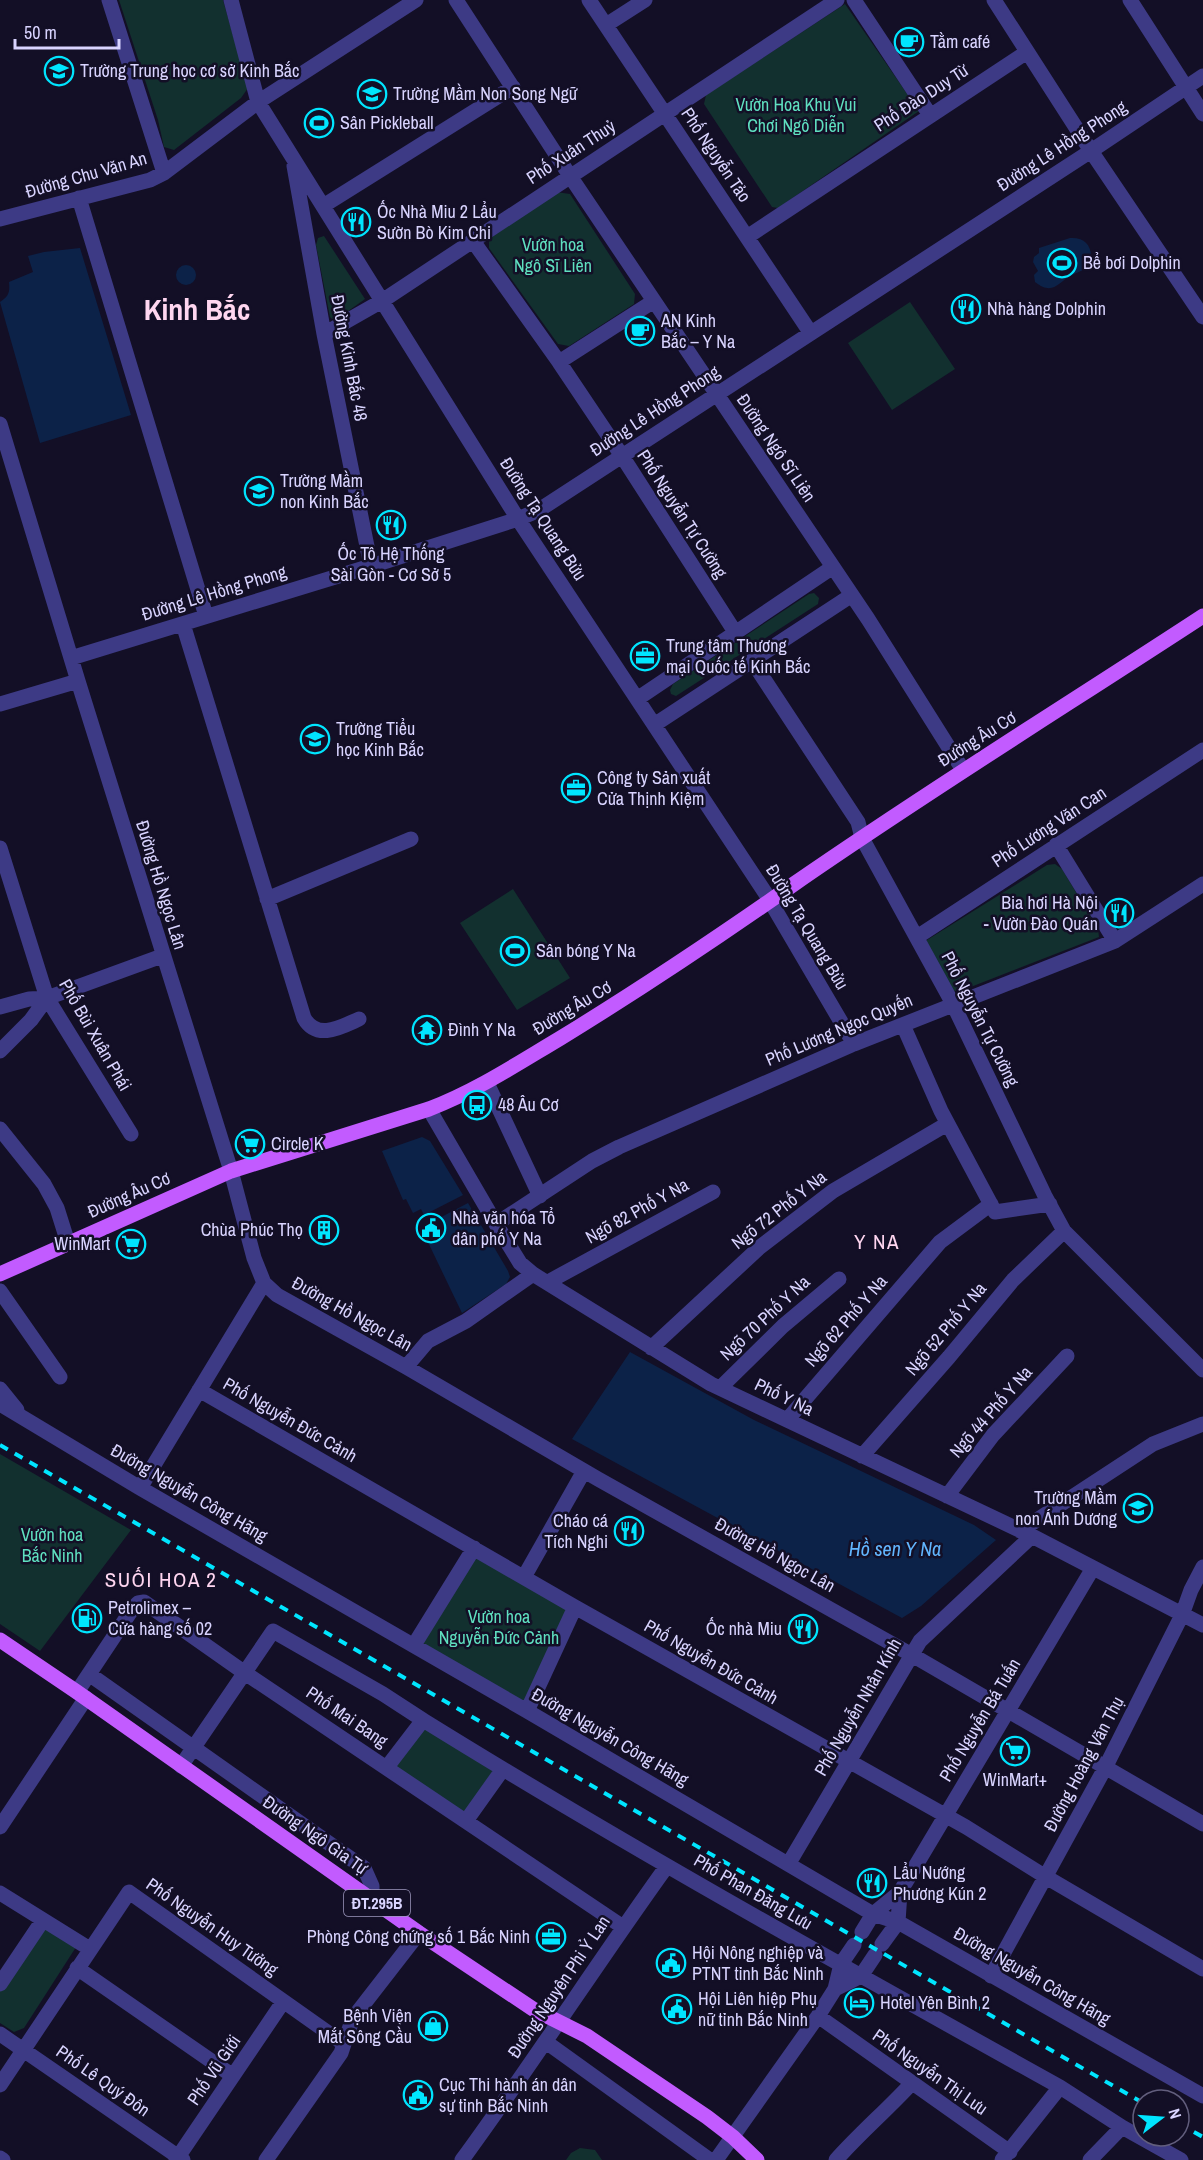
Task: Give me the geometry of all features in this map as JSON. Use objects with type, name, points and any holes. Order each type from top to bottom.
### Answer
[{"type":"main road","name":"Đường Âu Cơ","points":[[0,1274],[231,1172],[429,1109],[487,1083],[626,998],[963,770],[1203,616]]},
{"type":"main road","name":"Đường Ngô Gia Tự","points":[[0,1640],[82,1695],[419,1933],[533,2009],[587,2036],[733,2137],[757,2160]]},
{"type":"street","points":[[109,0],[164,173]]},
{"type":"street","name":"Đường Tạ Quang Bửu","points":[[231,0],[258,102],[518,519],[770,902],[854,1044]]},
{"type":"street","name":"Đường Chu Văn An","points":[[0,219],[150,180],[164,173],[258,102],[416,0]]},
{"type":"street","name":"Đường Ngô Sĩ Liên","points":[[456,0],[570,176],[852,595],[963,770]]},
{"type":"street","name":"Phố Nguyễn Tảo","points":[[590,0],[810,332]]},
{"type":"street","points":[[606,25],[645,0]]},
{"type":"street","name":"Phố Xuân Thuỷ","points":[[324,334],[382,301],[837,0]]},
{"type":"street","points":[[854,0],[930,115]]},
{"type":"street","points":[[994,0],[1091,151],[1203,317]]},
{"type":"street","points":[[1130,0],[1203,114]]},
{"type":"street","name":"Phố Đào Duy Từ","points":[[747,237],[1027,52]]},
{"type":"street","name":"Đường Lê Hồng Phong","points":[[71,658],[371,566],[518,519],[538,510],[1203,76]]},
{"type":"street","points":[[323,206],[513,87]]},
{"type":"street","name":"Đường Kinh Bắc 48","points":[[292,157],[324,334],[371,566]]},
{"type":"street","points":[[80,198],[206,616]]},
{"type":"street","name":"Phố Nguyễn Tự Cường","points":[[473,241],[622,456],[735,632]]},
{"type":"street","points":[[559,362],[654,301]]},
{"type":"street","name":"Đường Hồ Ngọc Lân","points":[[0,424],[5,461],[71,658],[231,1172],[254,1258],[264,1283],[278,1295],[584,1471],[912,1655],[1203,1824]]},
{"type":"street","points":[[637,699],[833,567]]},
{"type":"street","points":[[654,725],[852,595]]},
{"type":"street","points":[[183,624],[307,1023],[322,1031],[330,1031],[359,1018]]},
{"type":"street","name":"Phố Nguyễn Tự Cường","points":[[752,660],[858,822],[862,838],[953,1004],[1064,1231],[1203,1370]]},
{"type":"street","points":[[0,704],[78,681]]},
{"type":"street","name":"Phố Lương Văn Can","points":[[917,937],[1203,750]]},
{"type":"street","points":[[267,899],[411,839]]},
{"type":"street","points":[[1056,845],[1115,940]]},
{"type":"street","name":"Phố Bùi Xuân Phái","points":[[0,848],[47,998],[131,1134]]},
{"type":"street","name":"Phố Lương Ngọc Quyến","points":[[496,1224],[592,1161],[619,1147],[854,1044],[1115,940],[1203,884]]},
{"type":"street","points":[[0,1007],[29,999],[47,998],[162,956]]},
{"type":"street","points":[[0,1051],[31,1020],[47,998]]},
{"type":"street","points":[[903,1025],[947,1124],[995,1212],[1050,1204]]},
{"type":"street","points":[[487,1083],[540,1196]]},
{"type":"street","name":"Phố Y Na","points":[[429,1109],[520,1263],[533,1274],[720,1388],[1026,1534],[1203,1625]]},
{"type":"street","name":"Ngõ 72 Phố Y Na","points":[[651,1348],[760,1247],[833,1191],[947,1124]]},
{"type":"street","points":[[0,1129],[44,1184],[57,1208],[68,1243]]},
{"type":"street","name":"Ngõ 82 Phố Y Na","points":[[548,1282],[713,1192]]},
{"type":"street","name":"Ngõ 62 Phố Y Na","points":[[787,1420],[940,1242],[991,1204]]},
{"type":"street","name":"Ngõ 52 Phố Y Na","points":[[862,1456],[950,1357],[1013,1280],[1064,1231]]},
{"type":"street","points":[[406,1367],[424,1344],[432,1338],[466,1321],[533,1274]]},
{"type":"street","name":"Ngõ 70 Phố Y Na","points":[[720,1388],[783,1326],[839,1279]]},
{"type":"street","points":[[140,1488],[264,1283]]},
{"type":"street","points":[[0,1291],[60,1377]]},
{"type":"street","name":"Ngõ 44 Phố Y Na","points":[[947,1496],[993,1435],[1067,1356]]},
{"type":"street","points":[[0,1389],[27,1421]]},
{"type":"street","name":"Phố Nguyễn Đức Cảnh","points":[[199,1390],[575,1607],[946,1815],[1203,1969]]},
{"type":"street","name":"Đường Nguyễn Công Hãng","points":[[0,1404],[140,1488],[414,1645],[873,1914],[898,1922],[1203,2096]]},
{"type":"street","name":"Phố Nguyễn Nhân Kính","points":[[789,1863],[920,1641],[1026,1534],[1153,1444],[1203,1424]]},
{"type":"street","points":[[524,1577],[584,1471]]},
{"type":"street","points":[[414,1645],[474,1548]]},
{"type":"street","name":"Đường Hoàng Văn Thụ","points":[[991,1976],[1105,1768],[1182,1615],[1203,1567]]},
{"type":"street","name":"Phố Nguyễn Bá Tuấn","points":[[900,1892],[1093,1568]]},
{"type":"street","name":"Phố Mai Bang","points":[[0,1827],[82,1695],[89,1674],[134,1606],[142,1602],[623,1927]]},
{"type":"street","points":[[527,1711],[575,1607]]},
{"type":"street","name":"Phố Phan Đăng Lưu","points":[[245,1673],[273,1631],[374,1688],[502,1769],[667,1866],[1060,2087],[1122,2127],[1180,2160]]},
{"type":"street","points":[[181,1766],[245,1673]]},
{"type":"street","points":[[89,1674],[364,1868],[372,1886],[372,1899]]},
{"type":"street","points":[[387,1767],[423,1720]]},
{"type":"street","points":[[466,1821],[502,1769]]},
{"type":"street","name":"Đường Nguyên Phi Ỷ Lan","points":[[462,2160],[667,1866]]},
{"type":"street","name":"Phố Nguyễn Huy Tưởng","points":[[0,2085],[129,1892],[344,2044]]},
{"type":"street","points":[[716,2160],[818,2016],[835,1989],[840,1964],[873,1914],[900,1892]]},
{"type":"street","points":[[835,1989],[861,1976],[898,1922],[900,1892]]},
{"type":"street","points":[[0,1893],[90,1949]]},
{"type":"street","points":[[0,1984],[43,1920]]},
{"type":"street","points":[[266,2160],[340,2053],[353,2018],[419,1933]]},
{"type":"street","points":[[77,1968],[234,2076]]},
{"type":"street","name":"Phố Vũ Giới","points":[[179,2159],[284,2002]]},
{"type":"street","name":"Phố Nguyễn Thị Lưu","points":[[818,2016],[1006,2156]]},
{"type":"street","name":"Phố Lê Quý Đôn","points":[[0,2034],[179,2159]]},
{"type":"street","points":[[546,2042],[710,2160]]},
{"type":"street","points":[[836,2160],[858,2135],[883,2114],[912,2084]]},
{"type":"street","points":[[1006,2156],[1060,2087]]},
{"type":"street","points":[[1090,2160],[1122,2127]]},
{"type":"green space","points":[[119,0],[223,0],[248,88],[241,98],[174,150],[164,147],[158,120]]},
{"type":"green space","name":"Vườn Hoa Khu Vui Chơi Ngô Diễn","points":[[845,4],[919,111],[778,208],[772,207],[704,104],[706,95]]},
{"type":"green space","name":"Vườn hoa Ngô Sĩ Liên","points":[[556,192],[570,194],[635,294],[634,304],[569,346],[558,344],[489,248],[489,239]]},
{"type":"green space","points":[[324,236],[365,299],[337,319],[330,317],[316,245],[318,238]]},
{"type":"green space","points":[[910,302],[955,369],[892,410],[848,343]]},
{"type":"green space","points":[[814,593],[819,598],[818,604],[676,696],[671,694],[673,684],[809,594]]},
{"type":"green space","points":[[1055,864],[1062,869],[1098,929],[1099,937],[963,990],[953,991],[926,944],[927,940],[1047,865]]},
{"type":"green space","name":"Sân bóng Y Na","points":[[513,889],[570,978],[517,1010],[460,923]]},
{"type":"green space","name":"Vườn hoa Bắc Ninh","points":[[0,1454],[131,1530],[40,1651],[0,1624]]},
{"type":"green space","name":"Vườn hoa Nguyễn Đức Cảnh","points":[[476,1555],[572,1608],[527,1704],[421,1642]]},
{"type":"green space","points":[[424,1724],[498,1770],[467,1818],[393,1769]]},
{"type":"green space","points":[[42,1924],[78,1944],[24,2028],[14,2032],[0,2023],[0,1988]]},
{"type":"green space","points":[[580,2148],[595,2150],[602,2160],[566,2160],[571,2153]]},
{"type":"water","name":"Bể bơi Dolphin","points":[[1070,238],[1081,239],[1088,245],[1091,264],[1051,288],[1035,282],[1034,275],[1038,271],[1033,262],[1034,257],[1039,253],[1039,248]]},
{"type":"water","points":[[80,248],[131,415],[40,443],[0,302],[8,294],[9,282],[33,272],[28,256]]},
{"type":"water","points":[[186,265],[193,268],[196,275],[193,282],[186,285],[179,282],[176,275],[179,268]]},
{"type":"water","points":[[422,1137],[430,1141],[463,1195],[424,1215],[421,1209],[413,1213],[406,1199],[403,1200],[382,1151]]},
{"type":"water","points":[[468,1203],[510,1277],[506,1284],[462,1313],[425,1236],[433,1232],[428,1224]]},
{"type":"water","name":"Hồ sen Y Na","points":[[630,1352],[754,1420],[974,1525],[996,1540],[921,1606],[902,1618],[572,1439]]},
{"type":"railway","points":[[0,1445],[1131,2096]]},
{"type":"railway","points":[[1191,2130],[1203,2137]]},
{"type":"place","name":"Tằm café","points":[[909,42]]},
{"type":"place","name":"Trường Trung học cơ sở Kinh Bắc","points":[[59,71]]},
{"type":"place","name":"Trường Mầm Non Song Ngữ","points":[[372,94]]},
{"type":"place","name":"Sân Pickleball","points":[[319,123]]},
{"type":"place","name":"Ốc Nhà Miu 2 Lẩu Sườn Bò Kim Chi","points":[[356,222]]},
{"type":"place","name":"Bể bơi Dolphin","points":[[1062,263]]},
{"type":"place","name":"Nhà hàng Dolphin","points":[[966,309]]},
{"type":"place","name":"AN Kinh Bắc – Y Na","points":[[640,331]]},
{"type":"place","name":"Trường Mầm non Kinh Bắc","points":[[259,491]]},
{"type":"place","name":"Ốc Tô Hệ Thống Sài Gòn - Cơ Sở 5","points":[[391,525]]},
{"type":"place","name":"Trung tâm Thương mại Quốc tế Kinh Bắc","points":[[645,656]]},
{"type":"place","name":"Trường Tiểu học Kinh Bắc","points":[[315,739]]},
{"type":"place","name":"Công ty Sản xuất Cửa Thịnh Kiệm","points":[[576,788]]},
{"type":"place","name":"Bia hơi Hà Nội - Vườn Đào Quán","points":[[1119,913]]},
{"type":"place","name":"Sân bóng Y Na","points":[[515,951]]},
{"type":"place","name":"Đình Y Na","points":[[427,1030]]},
{"type":"place","name":"48 Âu Cơ","points":[[477,1105]]},
{"type":"place","name":"Circle K","points":[[250,1144]]},
{"type":"place","name":"Nhà văn hóa Tổ dân phố Y Na","points":[[431,1228]]},
{"type":"place","name":"Chùa Phúc Thọ","points":[[324,1230]]},
{"type":"place","name":"WinMart","points":[[131,1244]]},
{"type":"place","name":"Trường Mầm non Ánh Dương","points":[[1138,1508]]},
{"type":"place","name":"Cháo cá Tích Nghi","points":[[629,1531]]},
{"type":"place","name":"Petrolimex – Cửa hàng số 02","points":[[87,1618]]},
{"type":"place","name":"Ốc nhà Miu","points":[[803,1629]]},
{"type":"place","name":"WinMart+","points":[[1015,1751]]},
{"type":"place","name":"Lẩu Nướng Phương Kún 2","points":[[872,1883]]},
{"type":"place","name":"Phòng Công chứng số 1 Bắc Ninh","points":[[551,1937]]},
{"type":"place","name":"Hội Nông nghiệp và PTNT tỉnh Bắc Ninh","points":[[671,1963]]},
{"type":"place","name":"Hotel Yên Bình 2","points":[[859,2003]]},
{"type":"place","name":"Hội Liên hiệp Phụ nữ tỉnh Bắc Ninh","points":[[677,2009]]},
{"type":"place","name":"Bệnh Viện Mắt Sông Cầu","points":[[433,2026]]},
{"type":"place","name":"Cục Thi hành án dân sự tỉnh Bắc Ninh","points":[[418,2095]]},
{"type":"district","name":"Kinh Bắc","points":[[197,310]]},
{"type":"district","name":"Y NA","points":[[877,1242]]},
{"type":"district","name":"SUỐI HOA 2","points":[[161,1580]]}]
